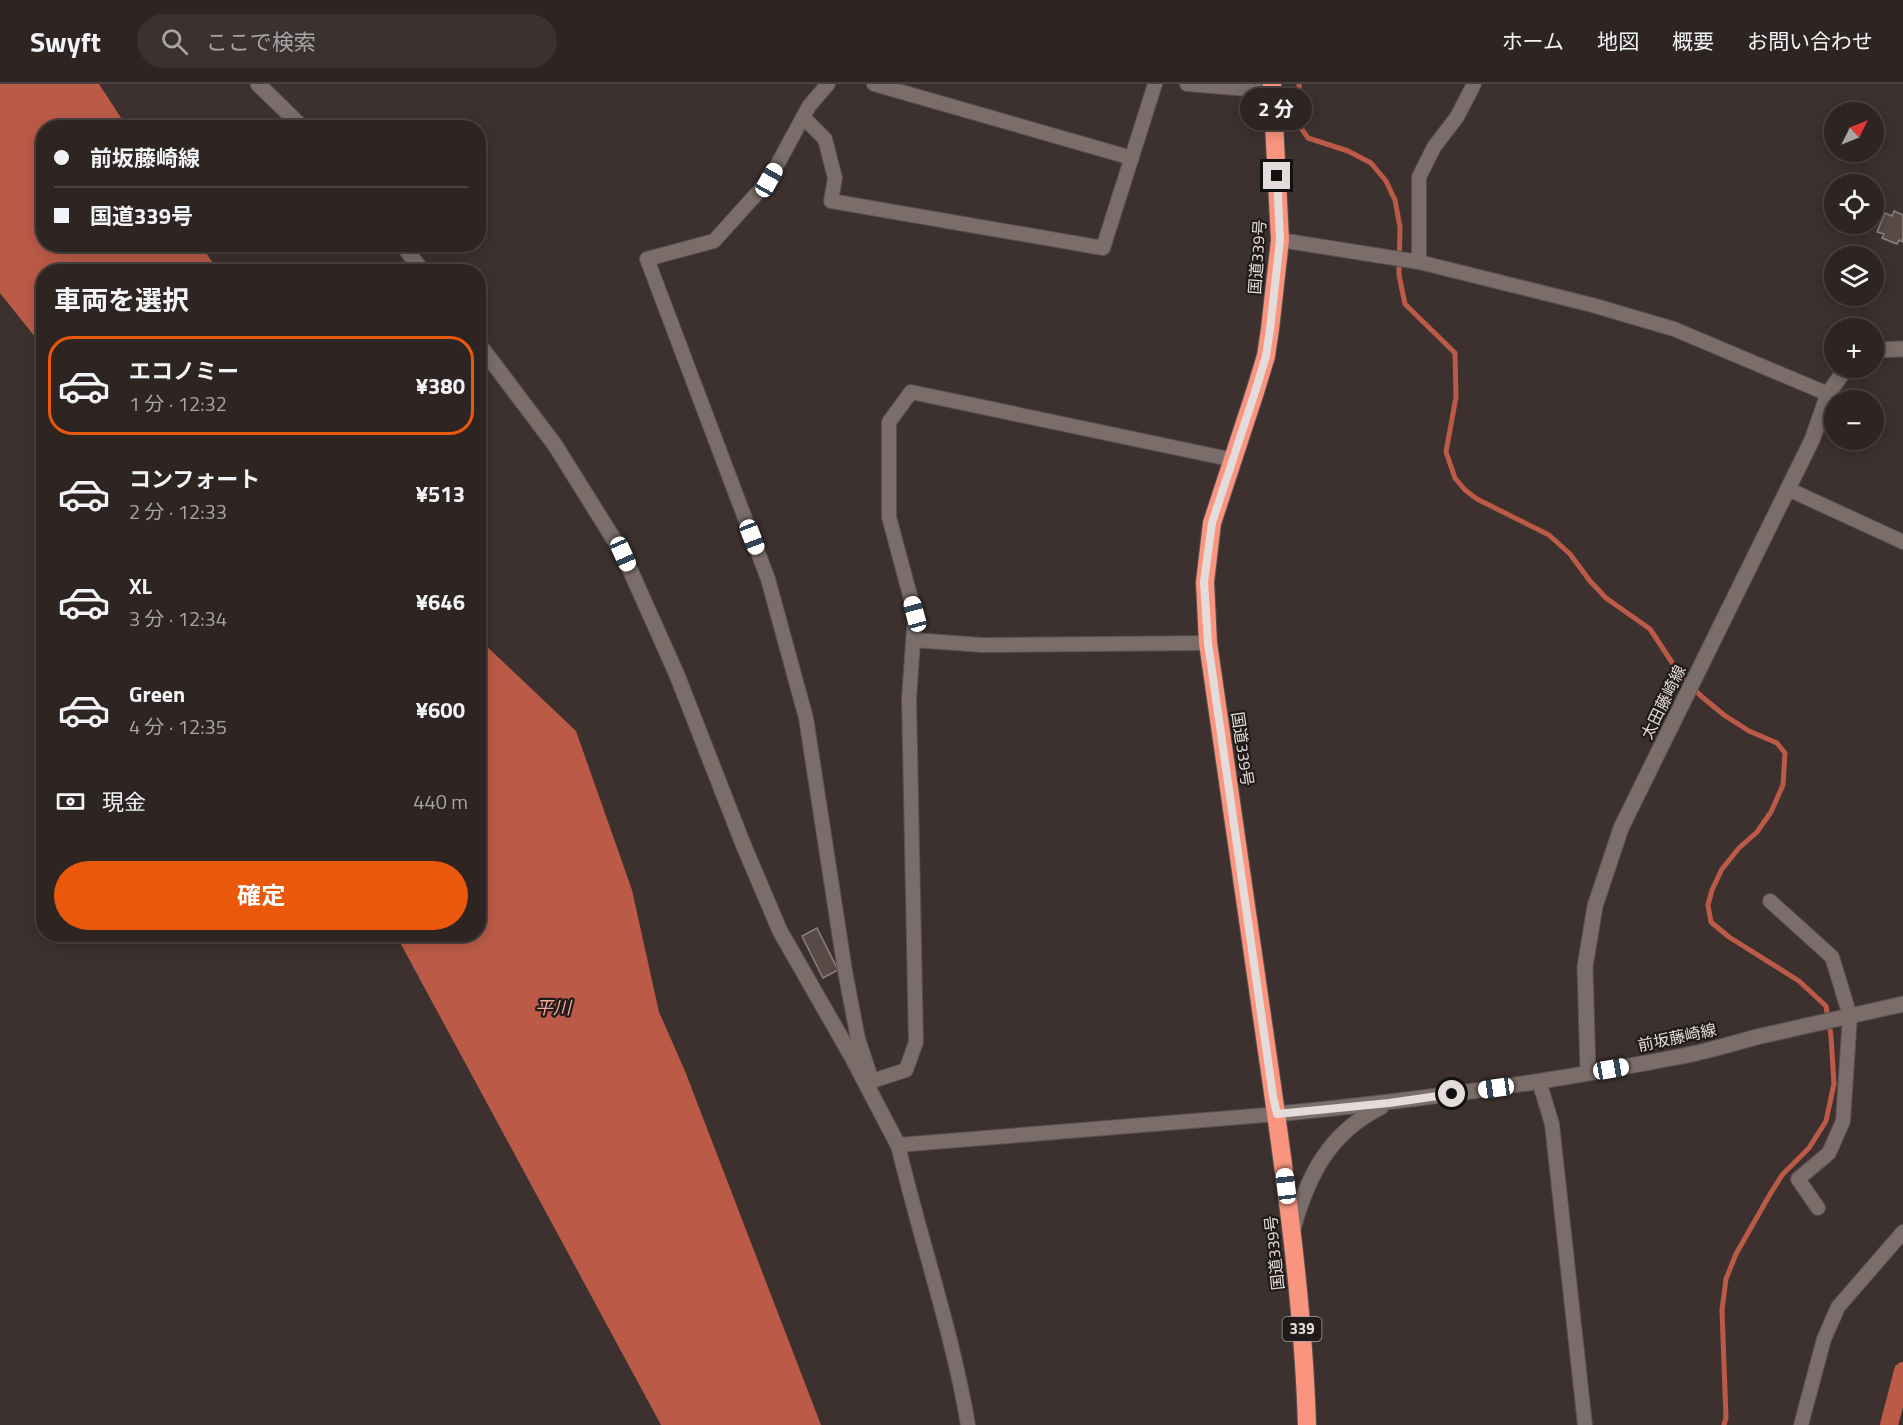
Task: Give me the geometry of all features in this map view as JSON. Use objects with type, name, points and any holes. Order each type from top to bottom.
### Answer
[{"type":"highway","name":"国道339号","points":[[1272,87],[1280,240],[1266,356],[1212,523],[1204,582],[1208,643],[1277,1114],[1292,1233],[1306,1370],[1307,1425]]},
{"type":"main road","points":[[258,84],[295,120]]},
{"type":"main road","points":[[1884,350],[1903,349]]},
{"type":"main road","points":[[486,354],[555,445],[623,554],[677,675],[780,932],[870,1086],[898,1145]]},
{"type":"main road","name":"太田藤崎線","points":[[1588,1072],[1585,967],[1595,906],[1621,828],[1812,440],[1824,406]]},
{"type":"main road","name":"前坂藤崎線","points":[[1277,1114],[1389,1103],[1679,1057],[1903,1004]]},
{"type":"main road","points":[[1292,1233],[1309,1180],[1331,1146],[1351,1125],[1389,1103]]},
{"type":"street","points":[[828,84],[809,106],[769,180],[714,241],[647,259],[768,579],[807,718],[845,971],[870,1086],[906,1070],[916,1042],[909,699],[915,614],[889,517],[889,422],[911,392],[1234,460]]},
{"type":"street","points":[[874,84],[1131,158]]},
{"type":"street","points":[[803,117],[825,139],[836,178],[831,201],[1103,249],[1155,84]]},
{"type":"street","points":[[1187,84],[1272,87]]},
{"type":"street","points":[[1419,262],[1419,177],[1434,147],[1457,117],[1474,84]]},
{"type":"street","points":[[1280,240],[1419,262],[1582,303],[1674,329],[1824,392]]},
{"type":"street","points":[[1788,489],[1903,542]]},
{"type":"street","points":[[913,640],[982,645],[1208,643]]},
{"type":"street","points":[[1770,901],[1832,957],[1850,1016],[1843,1121],[1829,1153],[1798,1179],[1818,1208]]},
{"type":"street","points":[[1539,1081],[1552,1124],[1585,1425]]},
{"type":"street","points":[[968,1425],[962,1390],[933,1272],[912,1208],[898,1145],[1277,1114]]},
{"type":"street","points":[[1801,1425],[1824,1340],[1838,1307],[1903,1232]]},
{"type":"water","points":[[0,84],[99,84],[122,120],[36,120],[36,252],[206,252],[213,264],[36,264],[36,338],[0,293]]},
{"type":"water","name":"平川","points":[[486,646],[576,731],[632,890],[659,1012],[685,1071],[821,1425],[661,1425],[400,942],[486,942]]},
{"type":"building","points":[[1894,211],[1903,215],[1903,242],[1899,240],[1897,244],[1882,238],[1885,213],[1892,216]]},
{"type":"building","points":[[817,928],[838,970],[823,978],[802,936]]},
{"type":"waterway","points":[[1299,84],[1301,128],[1308,138],[1348,151],[1371,163],[1386,181],[1395,200],[1400,227],[1399,275],[1405,304],[1455,353],[1456,397],[1446,452],[1455,478],[1477,499],[1549,535],[1570,554],[1606,598],[1650,629],[1681,676],[1701,696],[1724,715],[1749,731],[1777,743],[1785,753],[1783,785],[1771,812],[1757,832],[1739,848],[1722,869],[1708,905],[1711,922],[1729,937],[1799,981],[1826,1006],[1831,1036],[1834,1084],[1826,1121],[1809,1148],[1782,1175],[1736,1254],[1726,1279],[1722,1310],[1726,1418],[1724,1425]]},
{"type":"waterway","points":[[1889,1425],[1903,1371]]},
{"type":"route","points":[[1277,176],[1280,240],[1266,356],[1212,523],[1204,582],[1208,643],[1273,1096],[1277,1114],[1452,1094]]}]
